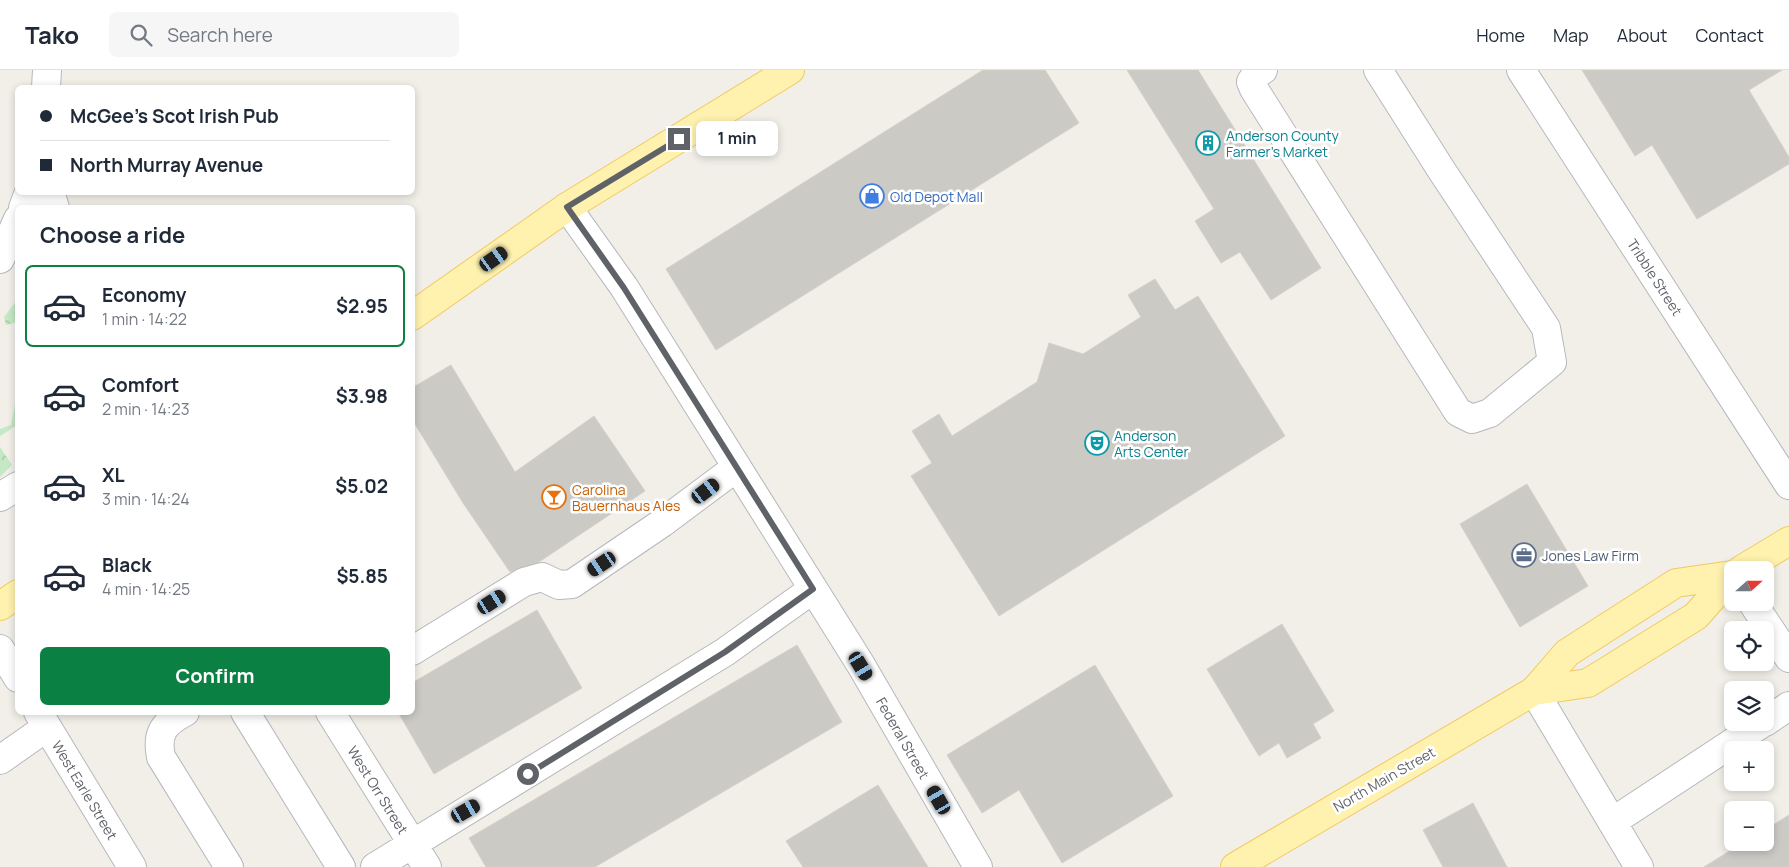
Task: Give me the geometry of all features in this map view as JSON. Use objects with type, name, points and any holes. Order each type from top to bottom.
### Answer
[{"type":"main road","points":[[415,314],[567,207],[790,70]]},
{"type":"main road","points":[[1756,561],[1789,541]]},
{"type":"main road","name":"North Main Street","points":[[1235,867],[1534,692],[1567,653],[1676,583],[1724,576]]},
{"type":"main road","name":"North Main Street","points":[[1534,692],[1588,683],[1696,616],[1724,584]]},
{"type":"main road","points":[[0,606],[15,596]]},
{"type":"street","points":[[46,85],[47,70]]},
{"type":"street","points":[[1263,70],[1256,74],[1251,82],[1254,89],[1458,412],[1472,419],[1490,413],[1552,362],[1546,328],[1378,70]]},
{"type":"street","name":"Tribble Street","points":[[1521,70],[1789,485]]},
{"type":"street","name":"Federal Street","points":[[567,207],[624,288],[861,666],[978,867]]},
{"type":"street","points":[[0,259],[15,226]]},
{"type":"street","points":[[415,649],[524,582],[542,577],[559,585],[572,584],[662,523],[737,467]]},
{"type":"street","points":[[0,496],[15,488]]},
{"type":"street","points":[[375,867],[725,652],[813,589]]},
{"type":"street","points":[[1758,611],[1789,658]]},
{"type":"street","points":[[0,649],[15,673]]},
{"type":"street","points":[[1534,692],[1639,867]]},
{"type":"street","points":[[1774,716],[1789,706]]},
{"type":"street","points":[[180,715],[164,726],[158,742],[161,757],[229,867]]},
{"type":"street","points":[[247,715],[341,867]]},
{"type":"street","name":"West Orr Street","points":[[332,715],[427,867]]},
{"type":"street","points":[[0,760],[43,720]]},
{"type":"street","name":"West Earle Street","points":[[43,720],[132,867]]},
{"type":"street","points":[[1612,822],[1750,731]]},
{"type":"green space","points":[[15,303],[15,323],[6,325],[4,317]]},
{"type":"green space","points":[[15,404],[15,426],[0,436],[0,429],[11,425]]},
{"type":"green space","points":[[0,447],[12,465],[0,477]]},
{"type":"building","name":"Old Depot Mall","points":[[983,70],[1045,70],[1079,123],[716,350],[666,269]]},
{"type":"building","name":"Anderson County Farmer's Market","points":[[1127,70],[1198,70],[1321,268],[1271,300],[1240,252],[1221,263],[1195,221],[1214,209]]},
{"type":"building","points":[[1582,70],[1782,70],[1749,90],[1789,157],[1789,164],[1697,219],[1652,145],[1635,156]]},
{"type":"building","name":"Anderson Arts Center","points":[[1155,279],[1175,310],[1198,296],[1285,436],[999,616],[911,476],[932,463],[912,431],[939,414],[952,436],[1037,382],[1049,343],[1083,354],[1141,317],[1128,295]]},
{"type":"building","name":"Carolina Bauernhaus Ales","points":[[451,365],[515,472],[594,416],[645,491],[539,562],[510,572],[463,503],[415,424],[415,386]]},
{"type":"building","name":"Jones Law Firm","points":[[1527,484],[1588,586],[1520,627],[1460,524]]},
{"type":"building","points":[[537,610],[582,688],[434,774],[400,715],[415,715],[415,681]]},
{"type":"building","points":[[1282,624],[1334,711],[1313,724],[1321,738],[1287,758],[1279,743],[1259,756],[1207,669]]},
{"type":"building","points":[[797,645],[842,722],[595,867],[486,867],[469,838]]},
{"type":"building","points":[[1095,665],[1173,796],[1062,863],[1019,790],[982,813],[947,755]]},
{"type":"building","points":[[878,785],[928,867],[803,867],[786,841]]},
{"type":"building","points":[[1473,803],[1507,867],[1443,867],[1423,830]]},
{"type":"building","points":[[1789,815],[1789,867],[1704,867],[1730,851],[1774,851],[1774,824]]},
{"type":"place","name":"Anderson County Farmer's Market","points":[[1208,143]]},
{"type":"place","name":"Old Depot Mall","points":[[872,196]]},
{"type":"place","name":"Anderson Arts Center","points":[[1097,443]]},
{"type":"place","name":"Carolina Bauernhaus Ales","points":[[554,497]]},
{"type":"place","name":"Jones Law Firm","points":[[1524,555]]},
{"type":"route","points":[[528,774],[725,652],[813,589],[624,288],[567,207],[679,139]]}]
